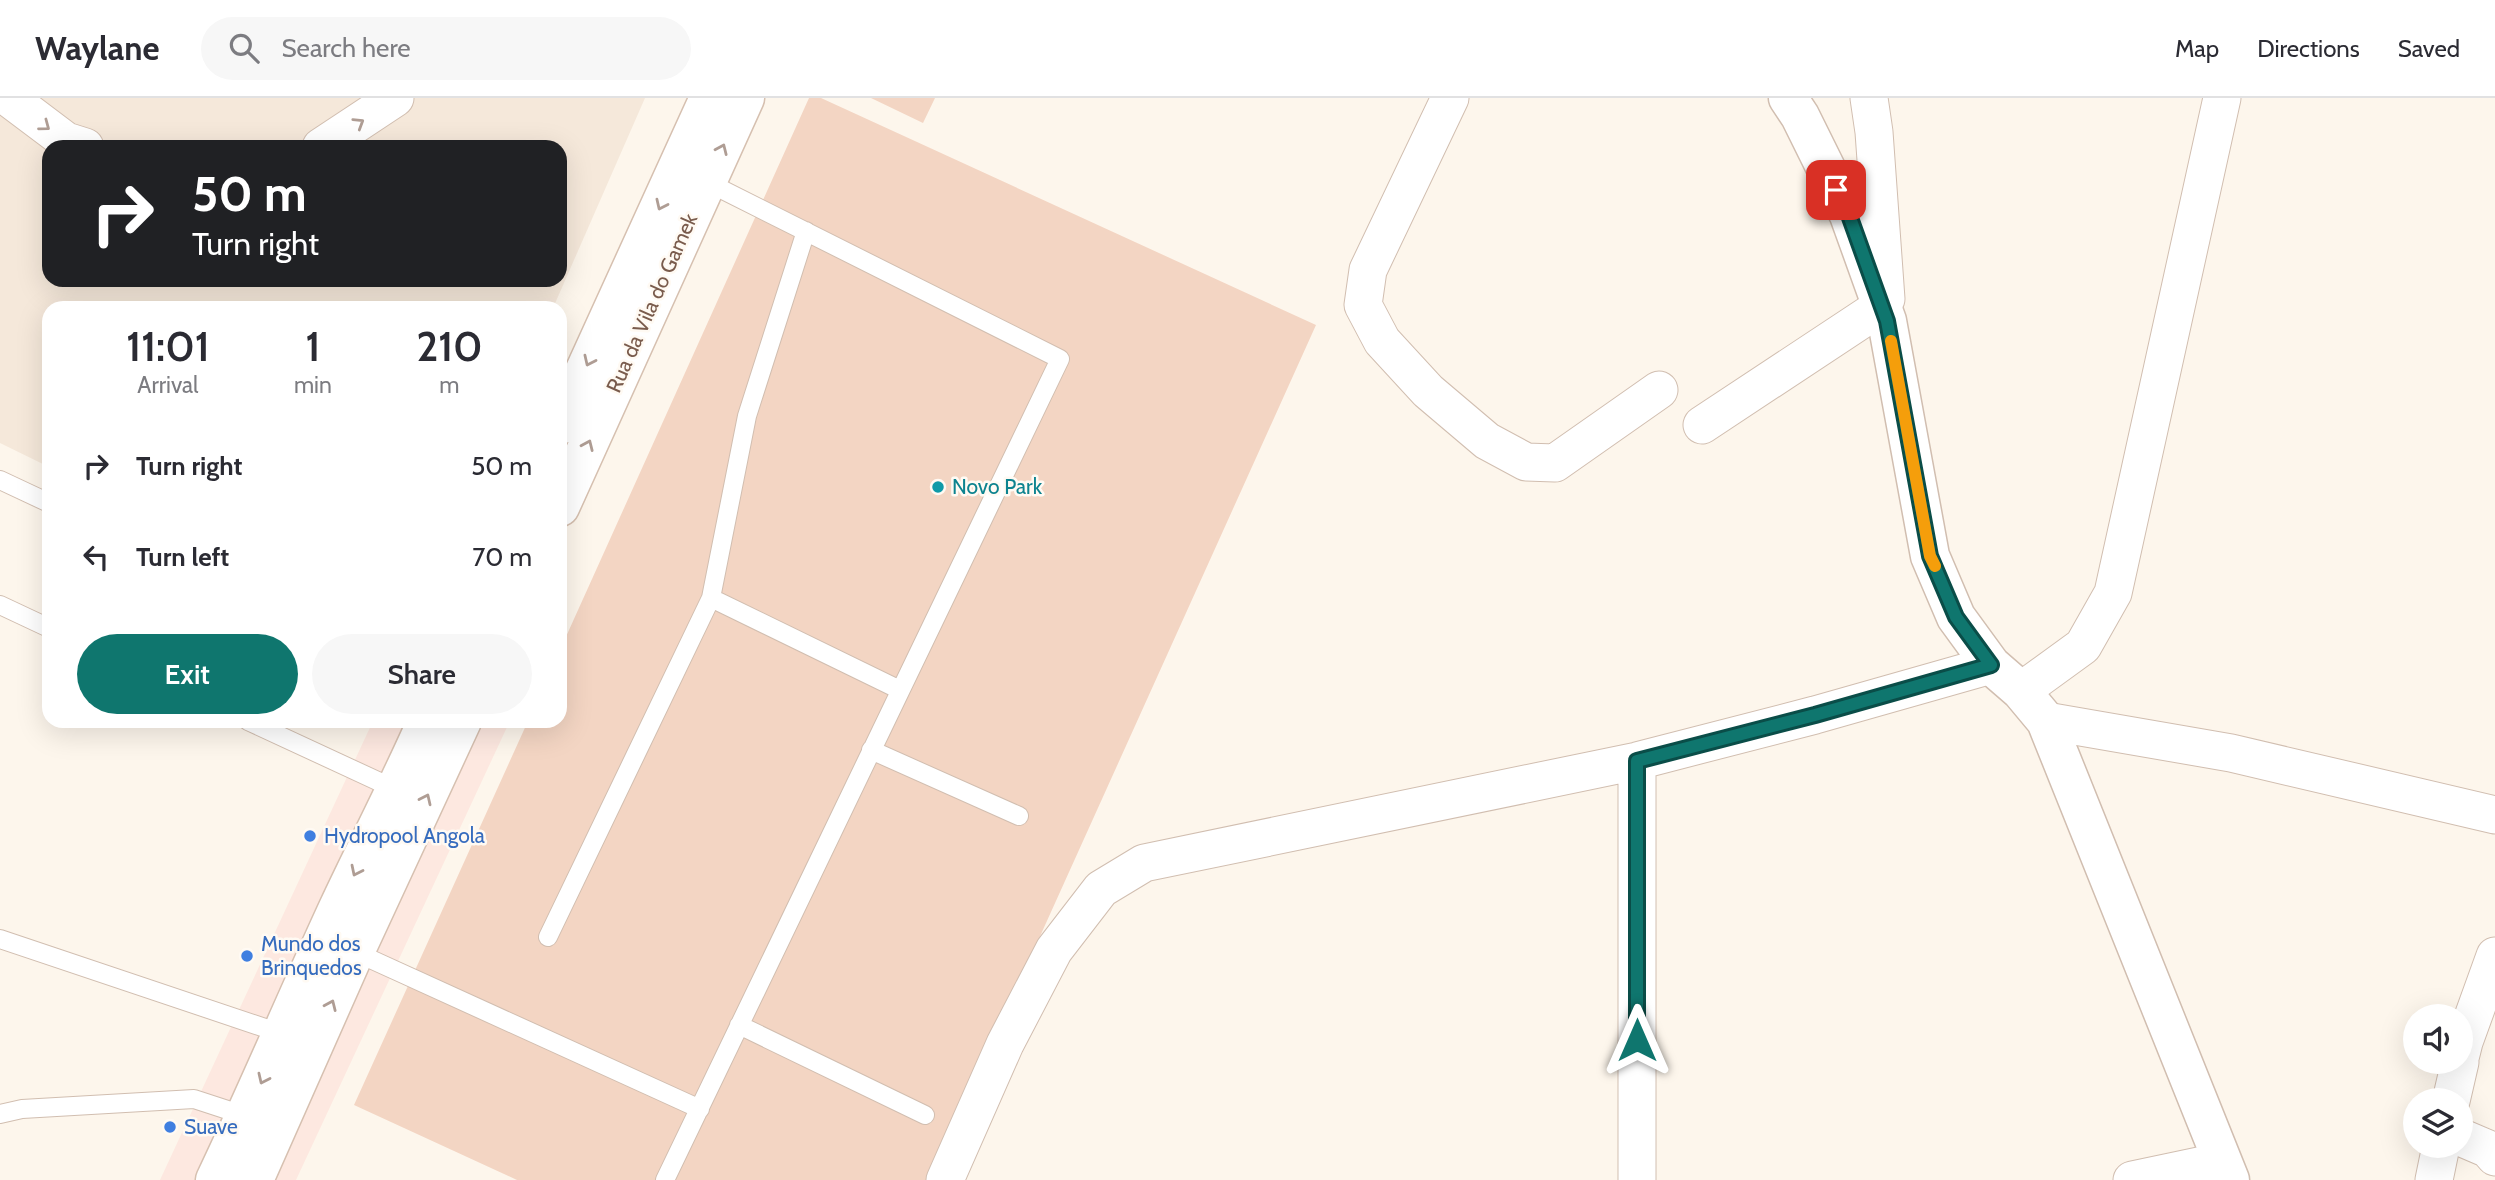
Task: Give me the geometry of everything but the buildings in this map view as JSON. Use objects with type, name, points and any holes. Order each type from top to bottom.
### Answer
[{"type":"main road","name":"Rua da Vila do Gamek","points":[[567,410],[709,98]]},
{"type":"main road","name":"Rua da Vila do Gamek","points":[[567,492],[745,98]]},
{"type":"main road","points":[[1788,98],[1849,215],[1884,314],[1930,556],[1956,617],[1991,665],[2021,691],[2046,721],[2226,1170]]},
{"type":"main road","points":[[215,1180],[338,907],[397,790],[424,728]]},
{"type":"main road","points":[[254,1180],[459,728]]},
{"type":"street","points":[[9,98],[65,140]]},
{"type":"street","points":[[332,140],[395,98]]},
{"type":"street","points":[[1450,98],[1368,270],[1363,305],[1382,341],[1428,391],[1487,441],[1525,462],[1555,463],[1659,390]]},
{"type":"street","points":[[1702,425],[1884,314],[1874,132],[1869,98]]},
{"type":"street","points":[[2021,691],[2083,646],[2113,593],[2222,98]]},
{"type":"street","points":[[945,1180],[1005,1044],[1054,950],[1101,889],[1144,863],[1637,761],[1815,715],[1991,665]]},
{"type":"street","points":[[2046,721],[2231,753],[2495,815]]},
{"type":"street","points":[[1637,761],[1637,1180]]},
{"type":"street","points":[[2473,1017],[2495,956]]},
{"type":"street","points":[[2473,1143],[2488,1149],[2495,1157]]},
{"type":"street","points":[[2434,1180],[2439,1158]]},
{"type":"street","points":[[2132,1180],[2226,1170]]},
{"type":"lane","points":[[665,1180],[1060,359],[707,182]]},
{"type":"lane","points":[[548,937],[711,598],[747,416],[806,231]]},
{"type":"lane","points":[[0,480],[42,500]]},
{"type":"lane","points":[[711,598],[900,690]]},
{"type":"lane","points":[[0,606],[42,625]]},
{"type":"lane","points":[[263,728],[397,790]]},
{"type":"lane","points":[[872,750],[1019,816]]},
{"type":"lane","points":[[0,939],[283,1034]]},
{"type":"lane","points":[[355,952],[700,1109]]},
{"type":"lane","points":[[739,1026],[925,1115]]},
{"type":"lane","points":[[0,1114],[22,1109],[194,1099],[246,1116]]},
{"type":"shaded area","points":[[0,98],[645,98],[567,276],[567,140],[42,140],[42,287],[562,287],[556,301],[42,301],[42,464],[0,443]]},
{"type":"shaded area","points":[[370,728],[507,728],[296,1180],[160,1180]]},
{"type":"slow traffic","points":[[1891,341],[1930,556],[1935,566]]},
{"type":"place","name":"Novo Park","points":[[938,487]]},
{"type":"place","name":"Hydropool Angola","points":[[310,836]]},
{"type":"place","name":"Mundo dos Brinquedos","points":[[247,956]]},
{"type":"place","name":"Suave","points":[[170,1127]]},
{"type":"route","points":[[1637,1040],[1637,761],[1815,715],[1991,665],[1956,617],[1930,556],[1887,321],[1849,215],[1836,190]]}]
